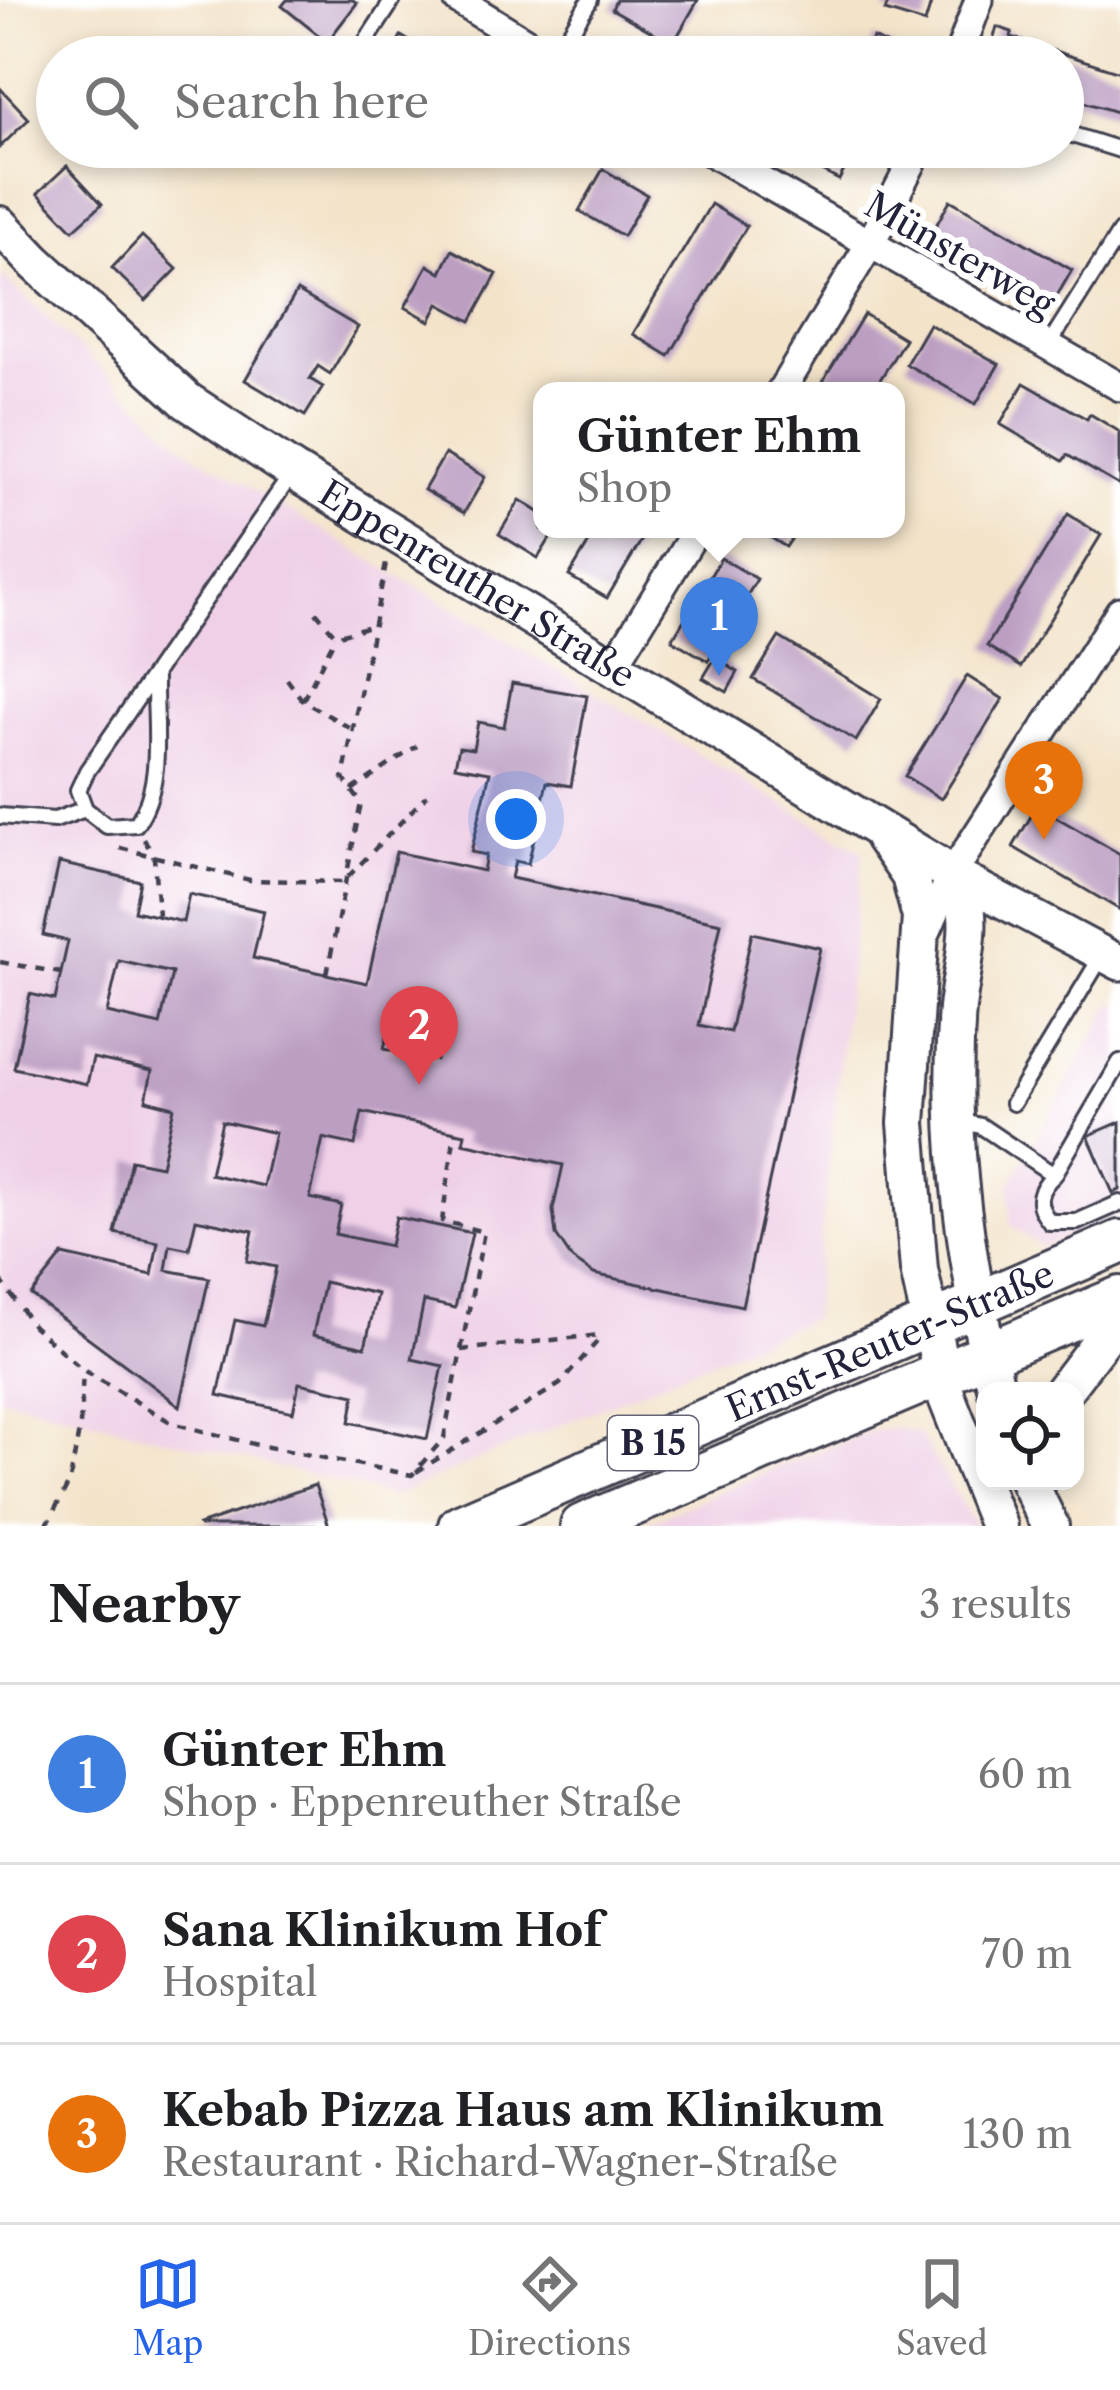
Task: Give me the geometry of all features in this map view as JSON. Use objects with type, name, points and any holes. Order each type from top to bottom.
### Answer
[{"type":"main road","name":"Eppenreuther Straße","points":[[0,225],[34,262],[187,401],[293,471],[952,874]]},
{"type":"main road","points":[[868,822],[897,853],[910,876],[921,917],[908,1149],[916,1252],[940,1374],[955,1424],[998,1526]]},
{"type":"main road","points":[[952,874],[963,894],[967,919],[955,1041],[954,1121],[977,1303],[993,1372]]},
{"type":"main road","name":"Ernst-Reuter-Straße","points":[[460,1526],[1120,1242]]},
{"type":"main road","name":"Ernst-Reuter-Straße","points":[[582,1526],[940,1374],[993,1372],[1120,1298]]},
{"type":"main road","points":[[1070,1382],[1120,1316]]},
{"type":"street","points":[[458,0],[517,36]]},
{"type":"street","points":[[966,36],[979,0]]},
{"type":"street","name":"Münsterweg","points":[[738,168],[1120,387]]},
{"type":"street","points":[[786,382],[870,244],[909,168]]},
{"type":"street","points":[[614,665],[692,538]]},
{"type":"street","points":[[920,952],[952,874],[1120,610]]},
{"type":"street","name":"Eppenreuther Straße","points":[[952,874],[1112,959]]},
{"type":"lane","points":[[370,36],[393,0]]},
{"type":"lane","points":[[566,36],[590,0]]},
{"type":"lane","points":[[1084,139],[1120,150]]},
{"type":"lane","points":[[1048,346],[1120,232]]},
{"type":"lane","points":[[155,677],[149,806],[136,824],[107,826],[85,809],[78,790],[87,771],[293,471]]},
{"type":"lane","points":[[0,816],[55,820],[85,809]]},
{"type":"lane","points":[[1013,1103],[1112,959]]},
{"type":"lane","points":[[1120,1062],[1054,1175],[1041,1187],[1039,1200],[1040,1211],[1050,1222],[1077,1222],[1120,1203]]},
{"type":"lane","points":[[954,1121],[981,1126],[1054,1175]]},
{"type":"path","points":[[327,974],[361,803],[343,778],[393,530]]},
{"type":"path","points":[[316,612],[336,636]]},
{"type":"path","points":[[303,701],[336,636],[373,626]]},
{"type":"path","points":[[287,679],[303,701],[352,729]]},
{"type":"path","points":[[352,790],[417,746]]},
{"type":"path","points":[[118,847],[250,880],[343,882],[428,795]]},
{"type":"path","points":[[136,824],[154,857],[158,916]]},
{"type":"path","points":[[0,962],[61,973]]},
{"type":"path","points":[[412,1475],[444,1438],[484,1232],[442,1221],[455,1132]]},
{"type":"path","points":[[0,1279],[33,1326],[83,1370],[172,1423],[412,1475],[560,1384],[603,1335],[461,1349]]},
{"type":"path","points":[[46,1526],[70,1481],[83,1370]]},
{"type":"shaded area","points":[[0,274],[190,452],[863,852],[812,1318],[393,1496],[0,1397]]},
{"type":"shaded area","points":[[1120,1003],[1120,1215],[1042,1247],[1010,1225],[1010,1185],[1111,1006]]},
{"type":"shaded area","points":[[898,1428],[919,1434],[976,1526],[639,1526],[790,1462],[873,1431]]},
{"type":"building","points":[[287,0],[357,3],[332,36],[320,36],[282,6]]},
{"type":"building","points":[[616,0],[698,0],[678,36],[659,36],[612,9]]},
{"type":"building","points":[[889,0],[932,0],[925,23],[885,11]]},
{"type":"building","points":[[997,27],[1012,32],[1011,36],[994,36]]},
{"type":"building","points":[[1084,60],[1120,72],[1120,113],[1084,102]]},
{"type":"building","points":[[0,88],[29,119],[0,147]]},
{"type":"building","points":[[69,168],[102,204],[73,230],[38,193]]},
{"type":"building","points":[[816,168],[845,168],[839,180]]},
{"type":"building","points":[[603,169],[647,195],[623,236],[579,211]]},
{"type":"building","points":[[950,200],[1072,270],[1054,301],[932,233]]},
{"type":"building","points":[[711,204],[747,226],[669,356],[633,334]]},
{"type":"building","points":[[142,236],[177,269],[146,301],[112,268]]},
{"type":"building","points":[[452,250],[497,274],[471,321],[439,304],[430,321],[405,307],[428,265],[441,273]]},
{"type":"building","points":[[297,291],[358,327],[330,374],[318,366],[310,379],[323,387],[305,416],[245,380]]},
{"type":"building","points":[[864,314],[905,339],[879,382],[823,382]]},
{"type":"building","points":[[929,324],[999,364],[976,404],[906,364]]},
{"type":"building","points":[[1024,383],[1120,432],[1120,486],[1067,455],[1063,461],[1000,424]]},
{"type":"building","points":[[445,454],[485,477],[464,513],[424,490]]},
{"type":"building","points":[[520,500],[533,508],[533,538],[550,538],[538,558],[499,534]]},
{"type":"building","points":[[1068,514],[1101,535],[1021,667],[987,646]]},
{"type":"building","points":[[592,538],[643,538],[607,598],[569,576]]},
{"type":"building","points":[[772,538],[792,538],[786,547]]},
{"type":"building","points":[[721,558],[757,579],[708,661],[672,640]]},
{"type":"building","points":[[779,637],[881,699],[856,741],[753,679]]},
{"type":"building","points":[[715,658],[738,672],[727,692],[703,678]]},
{"type":"building","points":[[967,676],[1003,699],[941,799],[905,776]]},
{"type":"building","points":[[512,683],[587,696],[571,786],[547,782],[528,864],[515,861],[511,878],[721,923],[699,1025],[730,1032],[752,933],[820,948],[742,1306],[594,1274],[572,1259],[556,1235],[553,1210],[563,1165],[463,1143],[465,1134],[362,1112],[355,1145],[323,1138],[310,1198],[341,1205],[335,1234],[390,1246],[396,1217],[472,1233],[455,1308],[424,1301],[412,1359],[443,1366],[427,1439],[350,1422],[355,1395],[299,1383],[293,1412],[218,1395],[235,1320],[263,1326],[276,1267],[247,1261],[253,1231],[196,1219],[189,1249],[170,1245],[166,1270],[209,1278],[180,1406],[31,1295],[63,1255],[152,1275],[158,1242],[115,1233],[131,1160],[161,1166],[174,1107],[146,1100],[152,1071],[93,1058],[87,1084],[14,1068],[30,994],[55,1000],[68,941],[43,935],[59,863],[140,881],[134,911],[183,922],[189,894],[264,911],[253,958],[367,983],[396,852],[483,871],[486,855],[471,852],[490,772],[455,766],[459,747],[473,749],[478,722],[504,727]],"holes":[[[119,961],[172,973],[160,1025],[107,1013]],[[396,996],[448,1008],[436,1060],[384,1049]],[[222,1121],[275,1133],[263,1186],[210,1174]],[[324,1282],[377,1294],[365,1347],[313,1335]]]},
{"type":"building","points":[[1037,806],[1120,854],[1120,910],[1013,847]]},
{"type":"building","points":[[1120,1122],[1120,1190],[1113,1193],[1088,1136]]},
{"type":"building","points":[[315,1485],[329,1526],[199,1525]]},
{"type":"place","name":"Günter Ehm","points":[[719,676]]},
{"type":"place","name":"Kebab Pizza Haus am Klinikum","points":[[1044,840]]},
{"type":"place","name":"Sana Klinikum Hof","points":[[419,1085]]}]
